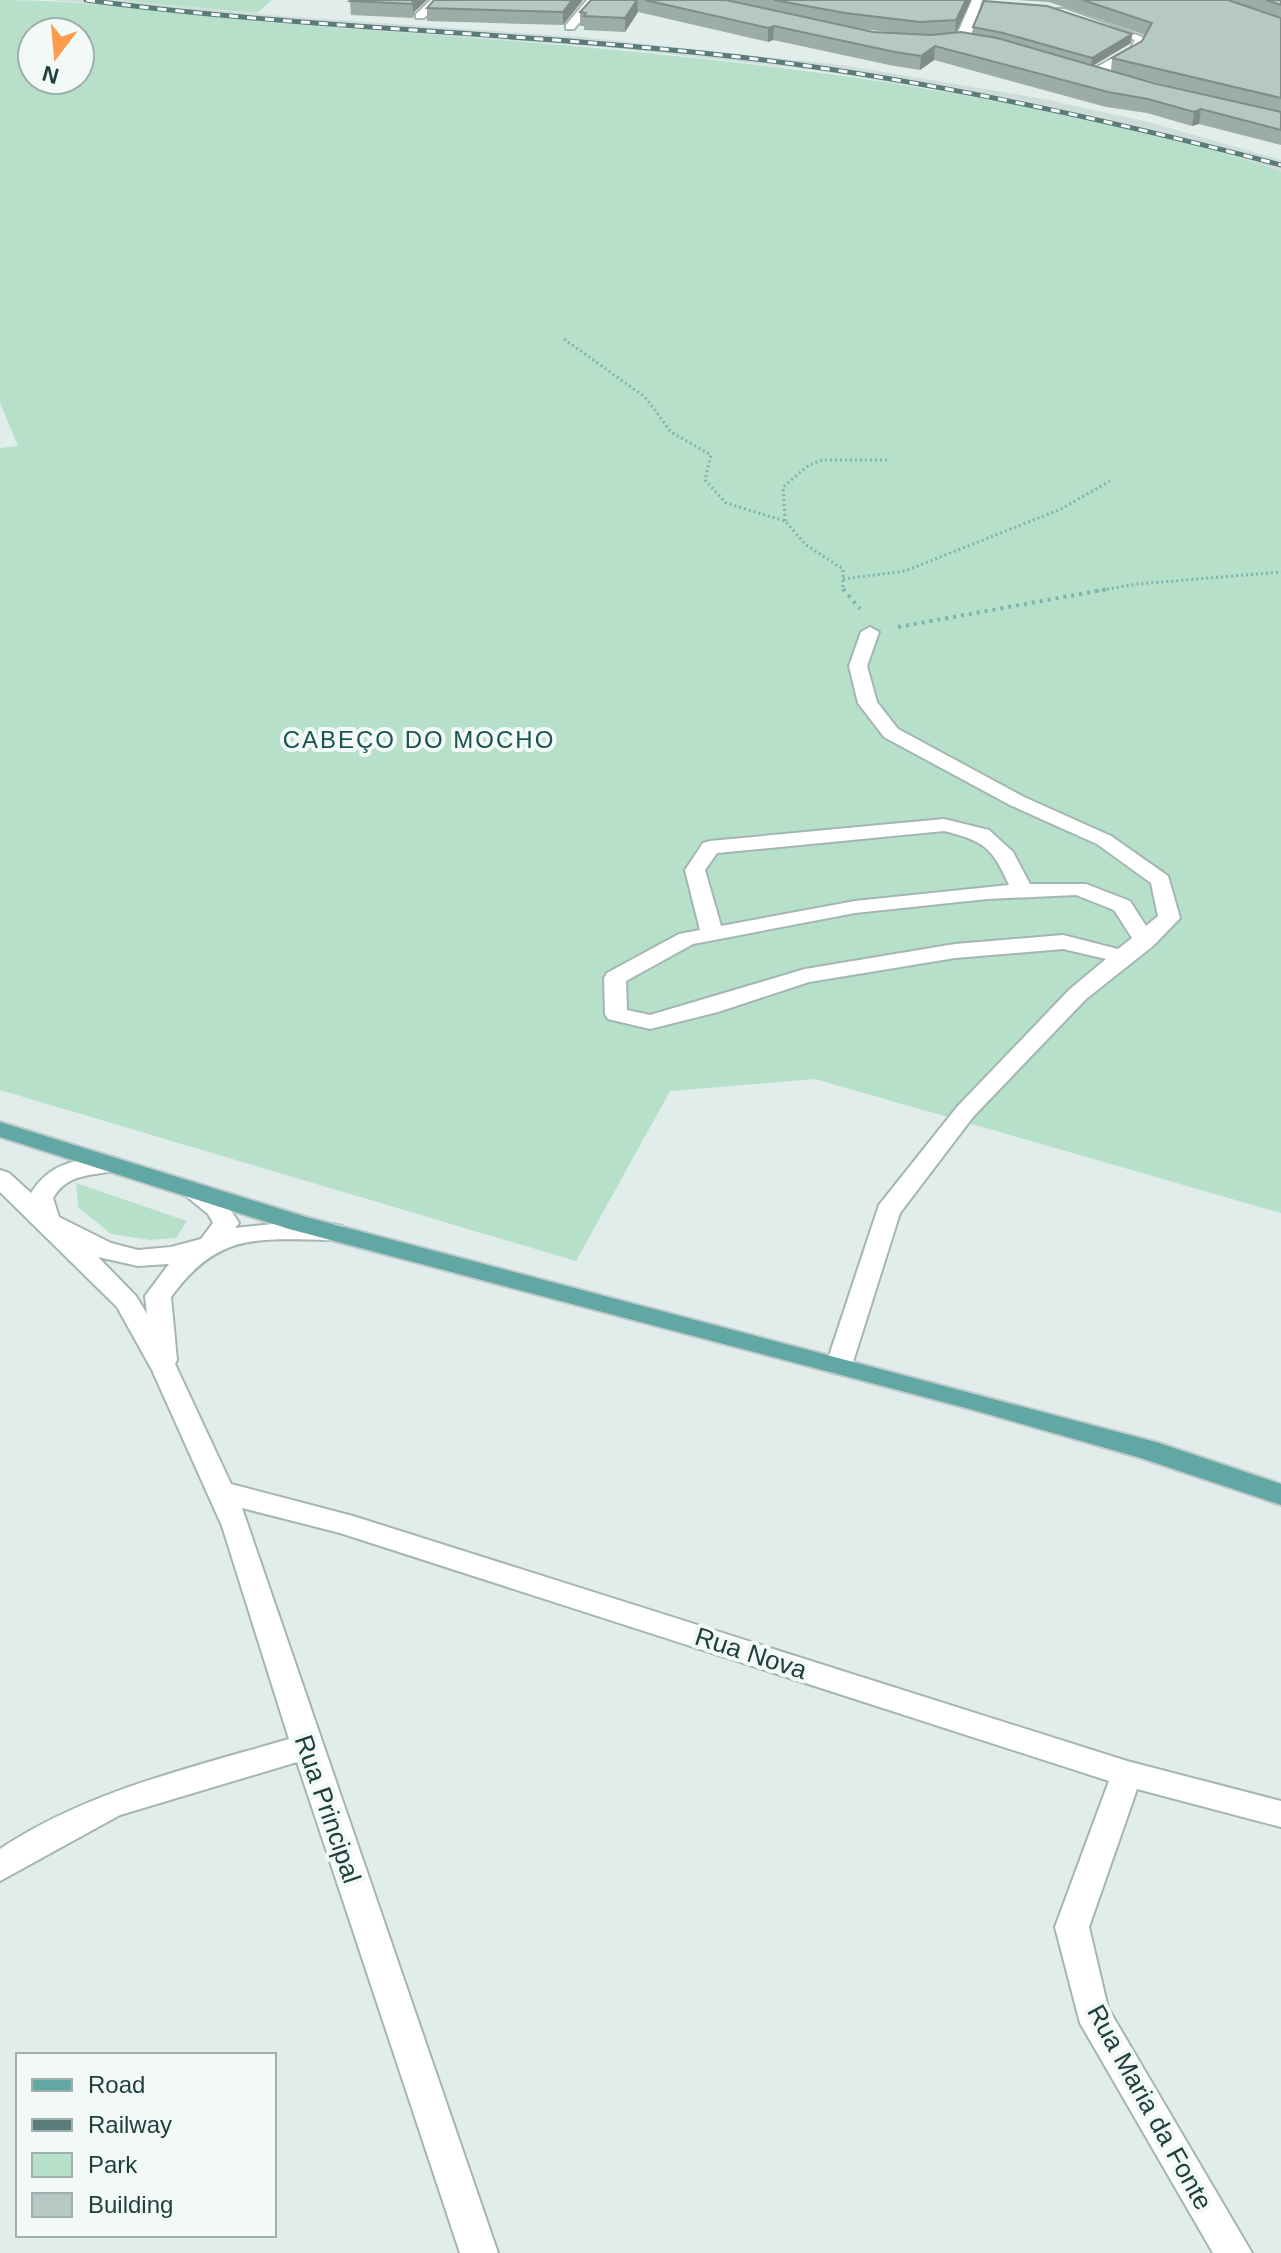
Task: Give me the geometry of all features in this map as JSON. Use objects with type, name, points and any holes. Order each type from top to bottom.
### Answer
[{"type":"main road","points":[[0,1129],[107,1165],[334,1232],[1149,1450],[1281,1495]]},
{"type":"street","points":[[420,16],[437,0]]},
{"type":"street","points":[[570,27],[593,0]]},
{"type":"street","points":[[920,44],[967,41],[967,31],[980,1]]},
{"type":"street","points":[[1048,8],[1142,39],[1135,50],[1092,74]]},
{"type":"street","points":[[1078,70],[1108,79]]},
{"type":"street","points":[[839,1365],[888,1211],[965,1112],[1078,994],[1169,918],[1161,880],[1104,840],[1017,801],[891,733],[868,703],[858,666],[870,632]]},
{"type":"street","points":[[712,934],[695,870],[710,847],[944,825],[982,834],[1006,856],[1022,891]]},
{"type":"street","points":[[1120,956],[1063,942],[955,951],[805,976],[710,1007],[650,1022],[616,1014],[615,978],[687,939],[855,907],[1079,888],[1122,906],[1145,941]]},
{"type":"street","points":[[48,1222],[41,1198],[52,1178],[73,1168],[107,1165]]},
{"type":"street","name":"Rua Principal","points":[[0,1178],[127,1302],[165,1370],[221,1492],[236,1526],[307,1746],[479,2253]]},
{"type":"street","points":[[192,1191],[218,1209],[226,1223],[210,1245]]},
{"type":"street","name":"Rua Principal","points":[[48,1222],[103,1250],[138,1258],[171,1255],[249,1232],[334,1232]]},
{"type":"street","name":"Rua Principal","points":[[165,1370],[158,1296],[182,1264],[210,1245]]},
{"type":"street","name":"Rua Nova","points":[[221,1492],[343,1523],[1127,1774],[1281,1814]]},
{"type":"street","points":[[0,1867],[32,1845],[111,1805],[307,1746]]},
{"type":"street","name":"Rua Maria da Fonte","points":[[1127,1774],[1072,1927],[1092,2012],[1233,2253]]},
{"type":"path","points":[[564,339],[645,397],[671,432],[711,455],[705,480],[726,503],[785,521],[806,545],[843,569],[843,592],[873,623],[870,632],[1137,584],[1281,572]]},
{"type":"path","points":[[785,521],[783,487],[809,465],[822,460],[887,460]]},
{"type":"path","points":[[843,579],[905,571],[1061,509],[1110,481]]},
{"type":"shaded area","points":[[52,0],[119,0],[280,16],[581,37],[842,65],[1044,99],[1149,122],[1281,160],[1281,172],[1116,126],[969,95],[813,70],[613,48],[304,26]]},
{"type":"green space","points":[[0,0],[126,7],[295,25],[514,41],[779,67],[954,93],[1041,110],[1193,145],[1281,172],[1281,1213],[815,1079],[670,1091],[576,1261],[0,1090],[0,448],[18,446],[0,403]]},
{"type":"green space","points":[[119,0],[272,0],[257,13]]},
{"type":"green space","points":[[76,1183],[187,1221],[176,1238],[150,1240],[111,1234],[78,1207]]},
{"type":"building","points":[[352,0],[413,0],[412,4]]},
{"type":"building","points":[[434,0],[572,0],[563,12],[427,8]]},
{"type":"building","points":[[591,0],[637,0],[625,18],[584,16],[586,13],[580,12]]},
{"type":"building","points":[[645,0],[726,0],[873,32],[931,35],[961,32],[997,38],[1153,83],[1281,112],[1281,130],[1201,109],[1194,112],[1108,92],[935,46],[921,56],[895,52]]},
{"type":"building","points":[[774,0],[966,0],[956,20],[920,22]]},
{"type":"building","points":[[1083,0],[1228,0],[1281,18],[1281,98],[1112,58],[1142,41],[1152,23]]},
{"type":"building","points":[[984,1],[1047,6],[1132,34],[1092,58],[973,27]]},
{"type":"railway","points":[[86,0],[249,18],[658,49],[808,66],[1012,102],[1147,131],[1281,165]]},
{"type":"district","name":"CABEÇO DO MOCHO","points":[[419,740]]}]
